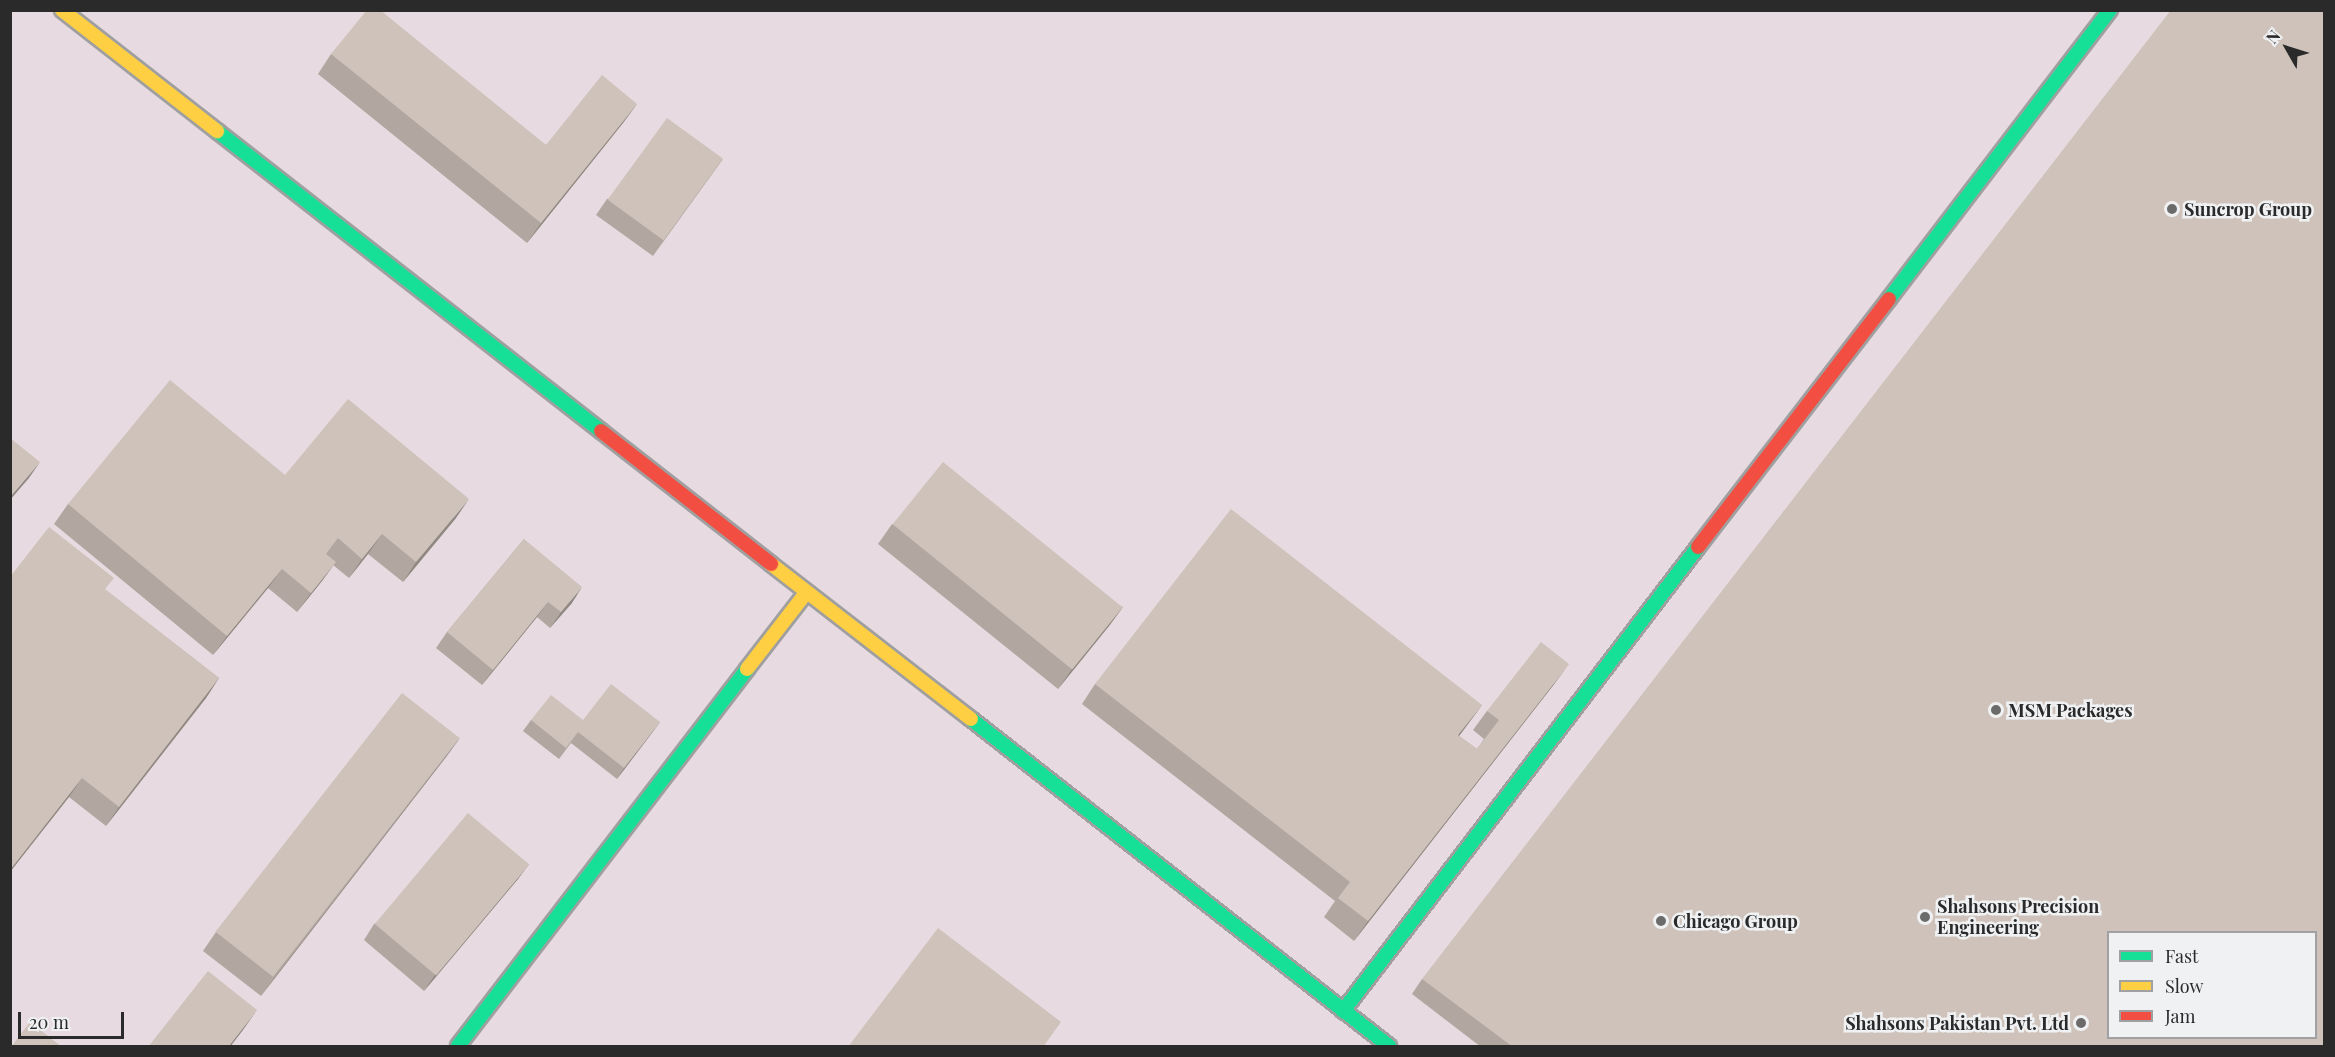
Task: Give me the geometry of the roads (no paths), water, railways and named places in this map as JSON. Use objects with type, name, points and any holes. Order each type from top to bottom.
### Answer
[{"type":"street","points":[[62,10],[1389,1047]]},
{"type":"street","points":[[1343,1011],[2110,10]]},
{"type":"street","points":[[458,1047],[806,592]]},
{"type":"place","name":"Suncrop Group","points":[[2172,209]]},
{"type":"place","name":"MSM Packages","points":[[1996,710]]},
{"type":"place","name":"Shahsons Precision Engineering","points":[[1925,917]]},
{"type":"place","name":"Chicago Group","points":[[1661,921]]},
{"type":"place","name":"Shahsons Pakistan Pvt. Ltd","points":[[2081,1023]]}]
